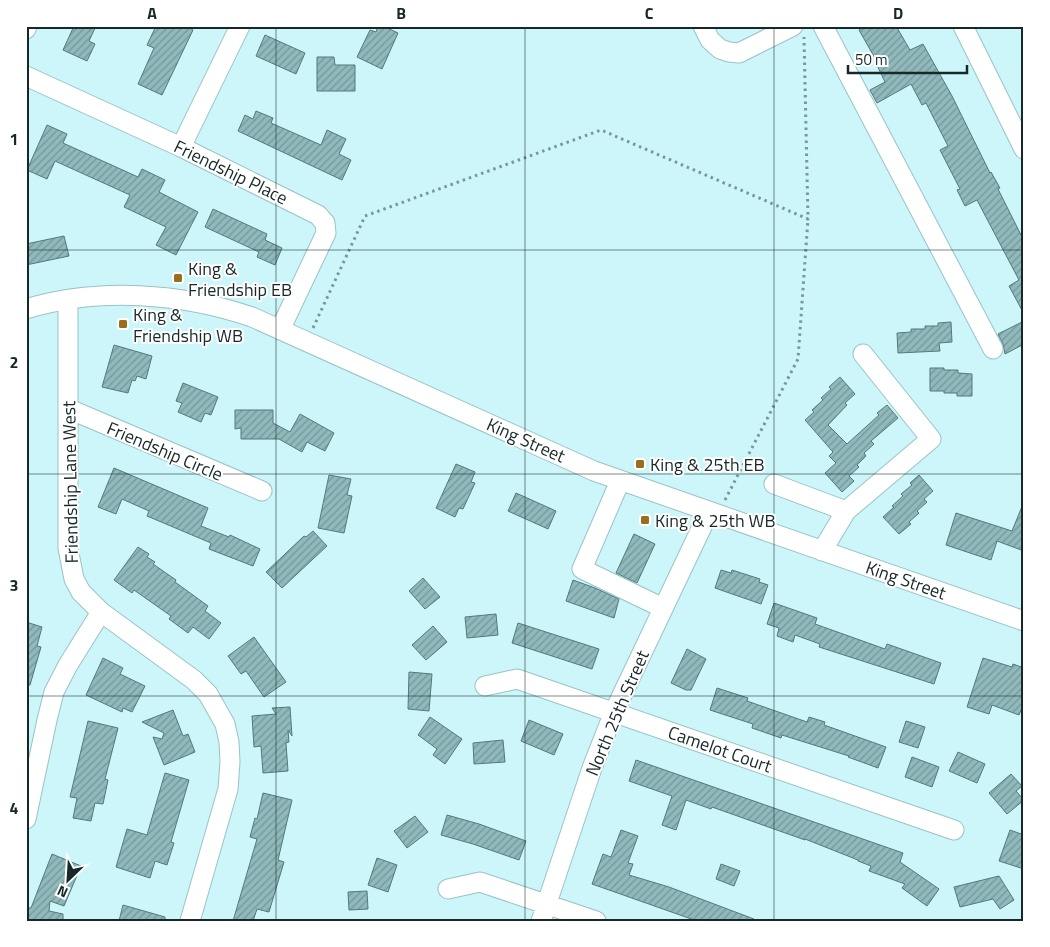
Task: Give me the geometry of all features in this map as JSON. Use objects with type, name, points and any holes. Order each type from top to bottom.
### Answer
[{"type":"street","points":[[181,147],[240,26]]},
{"type":"street","points":[[703,26],[710,40],[720,49],[739,53],[799,31]]},
{"type":"street","points":[[823,26],[993,349]]},
{"type":"street","points":[[963,26],[1024,148]]},
{"type":"street","name":"Friendship Place","points":[[26,76],[181,147],[318,215],[325,223],[326,232],[280,330]]},
{"type":"street","name":"King Street","points":[[26,309],[47,303],[91,296],[162,298],[197,302],[228,309],[252,317],[594,471],[1024,621]]},
{"type":"street","name":"Friendship Lane West","points":[[68,300],[68,548],[74,579],[81,592],[101,612],[194,680],[208,694],[225,724],[229,742],[228,789],[190,921]]},
{"type":"street","points":[[822,551],[846,511],[931,439],[863,354]]},
{"type":"street","name":"Friendship Circle","points":[[69,409],[262,491]]},
{"type":"street","points":[[620,481],[582,569],[663,608]]},
{"type":"street","points":[[774,484],[846,511]]},
{"type":"street","name":"North 25th Street","points":[[544,912],[592,768],[614,712],[663,608],[713,513]]},
{"type":"street","points":[[26,818],[54,692],[68,665],[101,612]]},
{"type":"street","name":"Camelot Court","points":[[485,686],[517,680],[954,830]]},
{"type":"street","points":[[448,888],[480,882],[544,912],[596,921]]},
{"type":"path","points":[[713,513],[798,359],[808,219],[799,31]]},
{"type":"path","points":[[306,342],[365,216],[602,130],[808,219]]},
{"type":"building","points":[[74,26],[96,26],[89,41],[95,44],[87,61],[63,50]]},
{"type":"building","points":[[156,26],[186,26],[193,30],[162,95],[138,84],[154,48],[147,45]]},
{"type":"building","points":[[378,26],[383,26],[398,33],[382,69],[357,57],[370,30],[376,32]]},
{"type":"building","points":[[866,26],[896,26],[910,50],[923,44],[952,96],[990,173],[1000,188],[998,189],[1024,241],[1024,314],[1009,286],[1019,280],[977,200],[965,206],[957,190],[960,189],[940,150],[948,146],[926,103],[922,105],[911,84],[877,103],[870,90],[885,82],[876,60],[859,30]]},
{"type":"building","points":[[265,35],[305,53],[296,74],[256,56]]},
{"type":"building","points":[[317,57],[334,57],[335,65],[355,65],[355,91],[317,91]]},
{"type":"building","points":[[256,111],[273,118],[271,123],[321,145],[327,130],[346,139],[339,154],[351,160],[342,180],[238,131],[245,115],[253,119]]},
{"type":"building","points":[[47,125],[67,134],[63,143],[138,177],[142,169],[165,180],[159,192],[198,212],[176,255],[156,245],[166,227],[124,207],[130,195],[55,161],[47,179],[27,170]]},
{"type":"building","points":[[213,209],[267,234],[265,240],[282,248],[275,265],[257,257],[259,252],[205,227]]},
{"type":"building","points":[[64,236],[69,256],[26,265],[26,244]]},
{"type":"building","points":[[1024,321],[1024,344],[1005,354],[998,334]]},
{"type":"building","points":[[951,322],[952,342],[939,343],[940,351],[898,353],[897,333],[911,332],[911,329],[925,329],[925,326],[938,326],[938,323]]},
{"type":"building","points":[[114,345],[152,356],[146,379],[137,376],[135,381],[132,380],[128,393],[102,387]]},
{"type":"building","points":[[930,368],[958,370],[958,373],[972,374],[972,396],[957,396],[957,393],[930,391]]},
{"type":"building","points":[[840,377],[855,394],[845,403],[847,405],[828,425],[847,444],[879,415],[877,413],[887,405],[898,418],[871,441],[874,444],[864,453],[866,456],[857,465],[859,467],[849,476],[854,481],[842,492],[825,473],[836,463],[829,456],[833,452],[805,420],[823,400],[821,398],[831,389],[829,387]]},
{"type":"building","points":[[183,383],[218,397],[211,415],[205,413],[201,422],[178,412],[182,403],[176,401]]},
{"type":"building","points":[[235,410],[273,410],[273,423],[290,432],[300,414],[334,433],[325,451],[307,442],[302,452],[279,439],[241,439],[241,428],[235,429]]},
{"type":"building","points":[[456,464],[475,472],[471,482],[475,483],[463,509],[459,508],[455,517],[436,508]]},
{"type":"building","points":[[114,468],[208,508],[201,526],[229,537],[230,535],[260,549],[253,566],[209,549],[211,543],[147,516],[149,511],[122,499],[116,514],[98,507]]},
{"type":"building","points":[[329,475],[351,479],[347,495],[352,496],[344,533],[318,528]]},
{"type":"building","points":[[919,475],[933,491],[924,499],[927,502],[909,522],[911,524],[899,534],[883,517],[894,507],[892,506],[903,496],[901,494],[912,485],[910,483]]},
{"type":"building","points":[[516,493],[556,511],[548,529],[508,511]]},
{"type":"building","points":[[1023,504],[1024,551],[997,541],[991,560],[946,545],[956,513],[1012,531]]},
{"type":"building","points":[[313,531],[327,546],[282,588],[266,572],[304,536],[306,537]]},
{"type":"building","points":[[634,534],[655,544],[637,583],[616,573]]},
{"type":"building","points":[[138,547],[149,554],[147,557],[155,562],[153,564],[208,606],[205,611],[221,623],[209,639],[193,627],[188,633],[169,619],[171,616],[134,590],[132,593],[114,580]]},
{"type":"building","points":[[721,570],[731,573],[732,570],[760,579],[759,582],[768,585],[761,604],[715,588]]},
{"type":"building","points":[[423,578],[440,597],[425,609],[409,591]]},
{"type":"building","points":[[573,580],[619,599],[614,618],[566,601]]},
{"type":"building","points":[[774,603],[817,618],[815,624],[885,649],[887,644],[941,663],[934,684],[819,647],[820,644],[795,635],[793,642],[777,636],[779,628],[767,624]]},
{"type":"building","points":[[496,614],[498,635],[467,638],[465,617]]},
{"type":"building","points":[[26,622],[42,627],[37,646],[41,647],[30,685],[26,685]]},
{"type":"building","points":[[518,623],[599,649],[592,669],[512,643]]},
{"type":"building","points":[[433,626],[447,642],[426,660],[412,645]]},
{"type":"building","points":[[254,637],[286,682],[264,697],[246,671],[241,674],[228,656]]},
{"type":"building","points":[[687,649],[706,659],[691,690],[686,690],[671,683]]},
{"type":"building","points":[[103,658],[123,668],[120,674],[145,686],[132,712],[123,708],[122,712],[86,695]]},
{"type":"building","points":[[983,658],[1012,667],[1013,664],[1024,668],[1024,703],[1019,715],[992,705],[989,714],[967,707]]},
{"type":"building","points":[[409,672],[432,674],[429,711],[408,709]]},
{"type":"building","points":[[717,688],[748,698],[747,701],[807,722],[809,717],[825,722],[824,725],[886,747],[878,768],[849,756],[782,735],[781,738],[752,728],[753,724],[710,710]]},
{"type":"building","points":[[290,707],[292,736],[288,730],[289,742],[286,743],[288,771],[263,773],[261,746],[254,747],[252,716],[276,714],[272,708]]},
{"type":"building","points":[[173,710],[183,736],[188,734],[195,752],[164,765],[153,737],[162,739],[164,733],[142,722]]},
{"type":"building","points":[[430,717],[462,739],[445,764],[433,755],[437,749],[418,735]]},
{"type":"building","points":[[529,720],[563,734],[554,755],[521,741]]},
{"type":"building","points":[[88,721],[118,728],[105,779],[108,780],[103,804],[95,803],[91,821],[73,818],[77,798],[70,797]]},
{"type":"building","points":[[906,721],[925,727],[918,748],[899,742]]},
{"type":"building","points":[[503,740],[505,762],[474,764],[473,743]]},
{"type":"building","points":[[958,752],[985,764],[977,783],[949,771]]},
{"type":"building","points":[[912,757],[939,767],[932,787],[905,777]]},
{"type":"building","points":[[636,760],[903,853],[900,862],[939,889],[927,906],[902,888],[905,884],[869,871],[871,866],[858,860],[805,839],[686,800],[676,830],[662,825],[672,796],[629,781]]},
{"type":"building","points":[[165,773],[189,780],[171,842],[174,843],[167,865],[155,861],[150,878],[116,867],[127,829],[147,835]]},
{"type":"building","points":[[1011,774],[1022,786],[1016,791],[1024,800],[1007,814],[989,793]]},
{"type":"building","points":[[263,793],[292,800],[278,860],[284,862],[269,912],[257,909],[253,921],[233,921],[257,839],[250,837],[255,818],[257,819]]},
{"type":"building","points":[[447,815],[526,841],[519,860],[441,835]]},
{"type":"building","points":[[415,816],[428,832],[407,848],[394,831]]},
{"type":"building","points":[[621,830],[638,836],[628,863],[633,864],[629,875],[669,887],[754,919],[754,921],[697,921],[592,884],[603,854],[611,857]]},
{"type":"building","points":[[1010,830],[1024,835],[1024,869],[999,861]]},
{"type":"building","points":[[52,854],[81,866],[64,906],[50,901],[49,911],[63,914],[63,921],[26,921],[28,908],[31,908]]},
{"type":"building","points":[[377,858],[397,865],[388,892],[368,885]]},
{"type":"building","points":[[721,864],[740,871],[734,886],[716,879]]},
{"type":"building","points":[[999,876],[1014,900],[1000,909],[993,899],[960,907],[954,887]]},
{"type":"building","points":[[367,891],[368,909],[349,910],[348,892]]},
{"type":"building","points":[[123,905],[165,917],[165,921],[119,921]]},
{"type":"place","name":"King & Friendship EB","points":[[178,278]]},
{"type":"place","name":"King & Friendship WB","points":[[123,324]]},
{"type":"place","name":"King & 25th EB","points":[[640,464]]},
{"type":"place","name":"King & 25th WB","points":[[645,520]]}]
